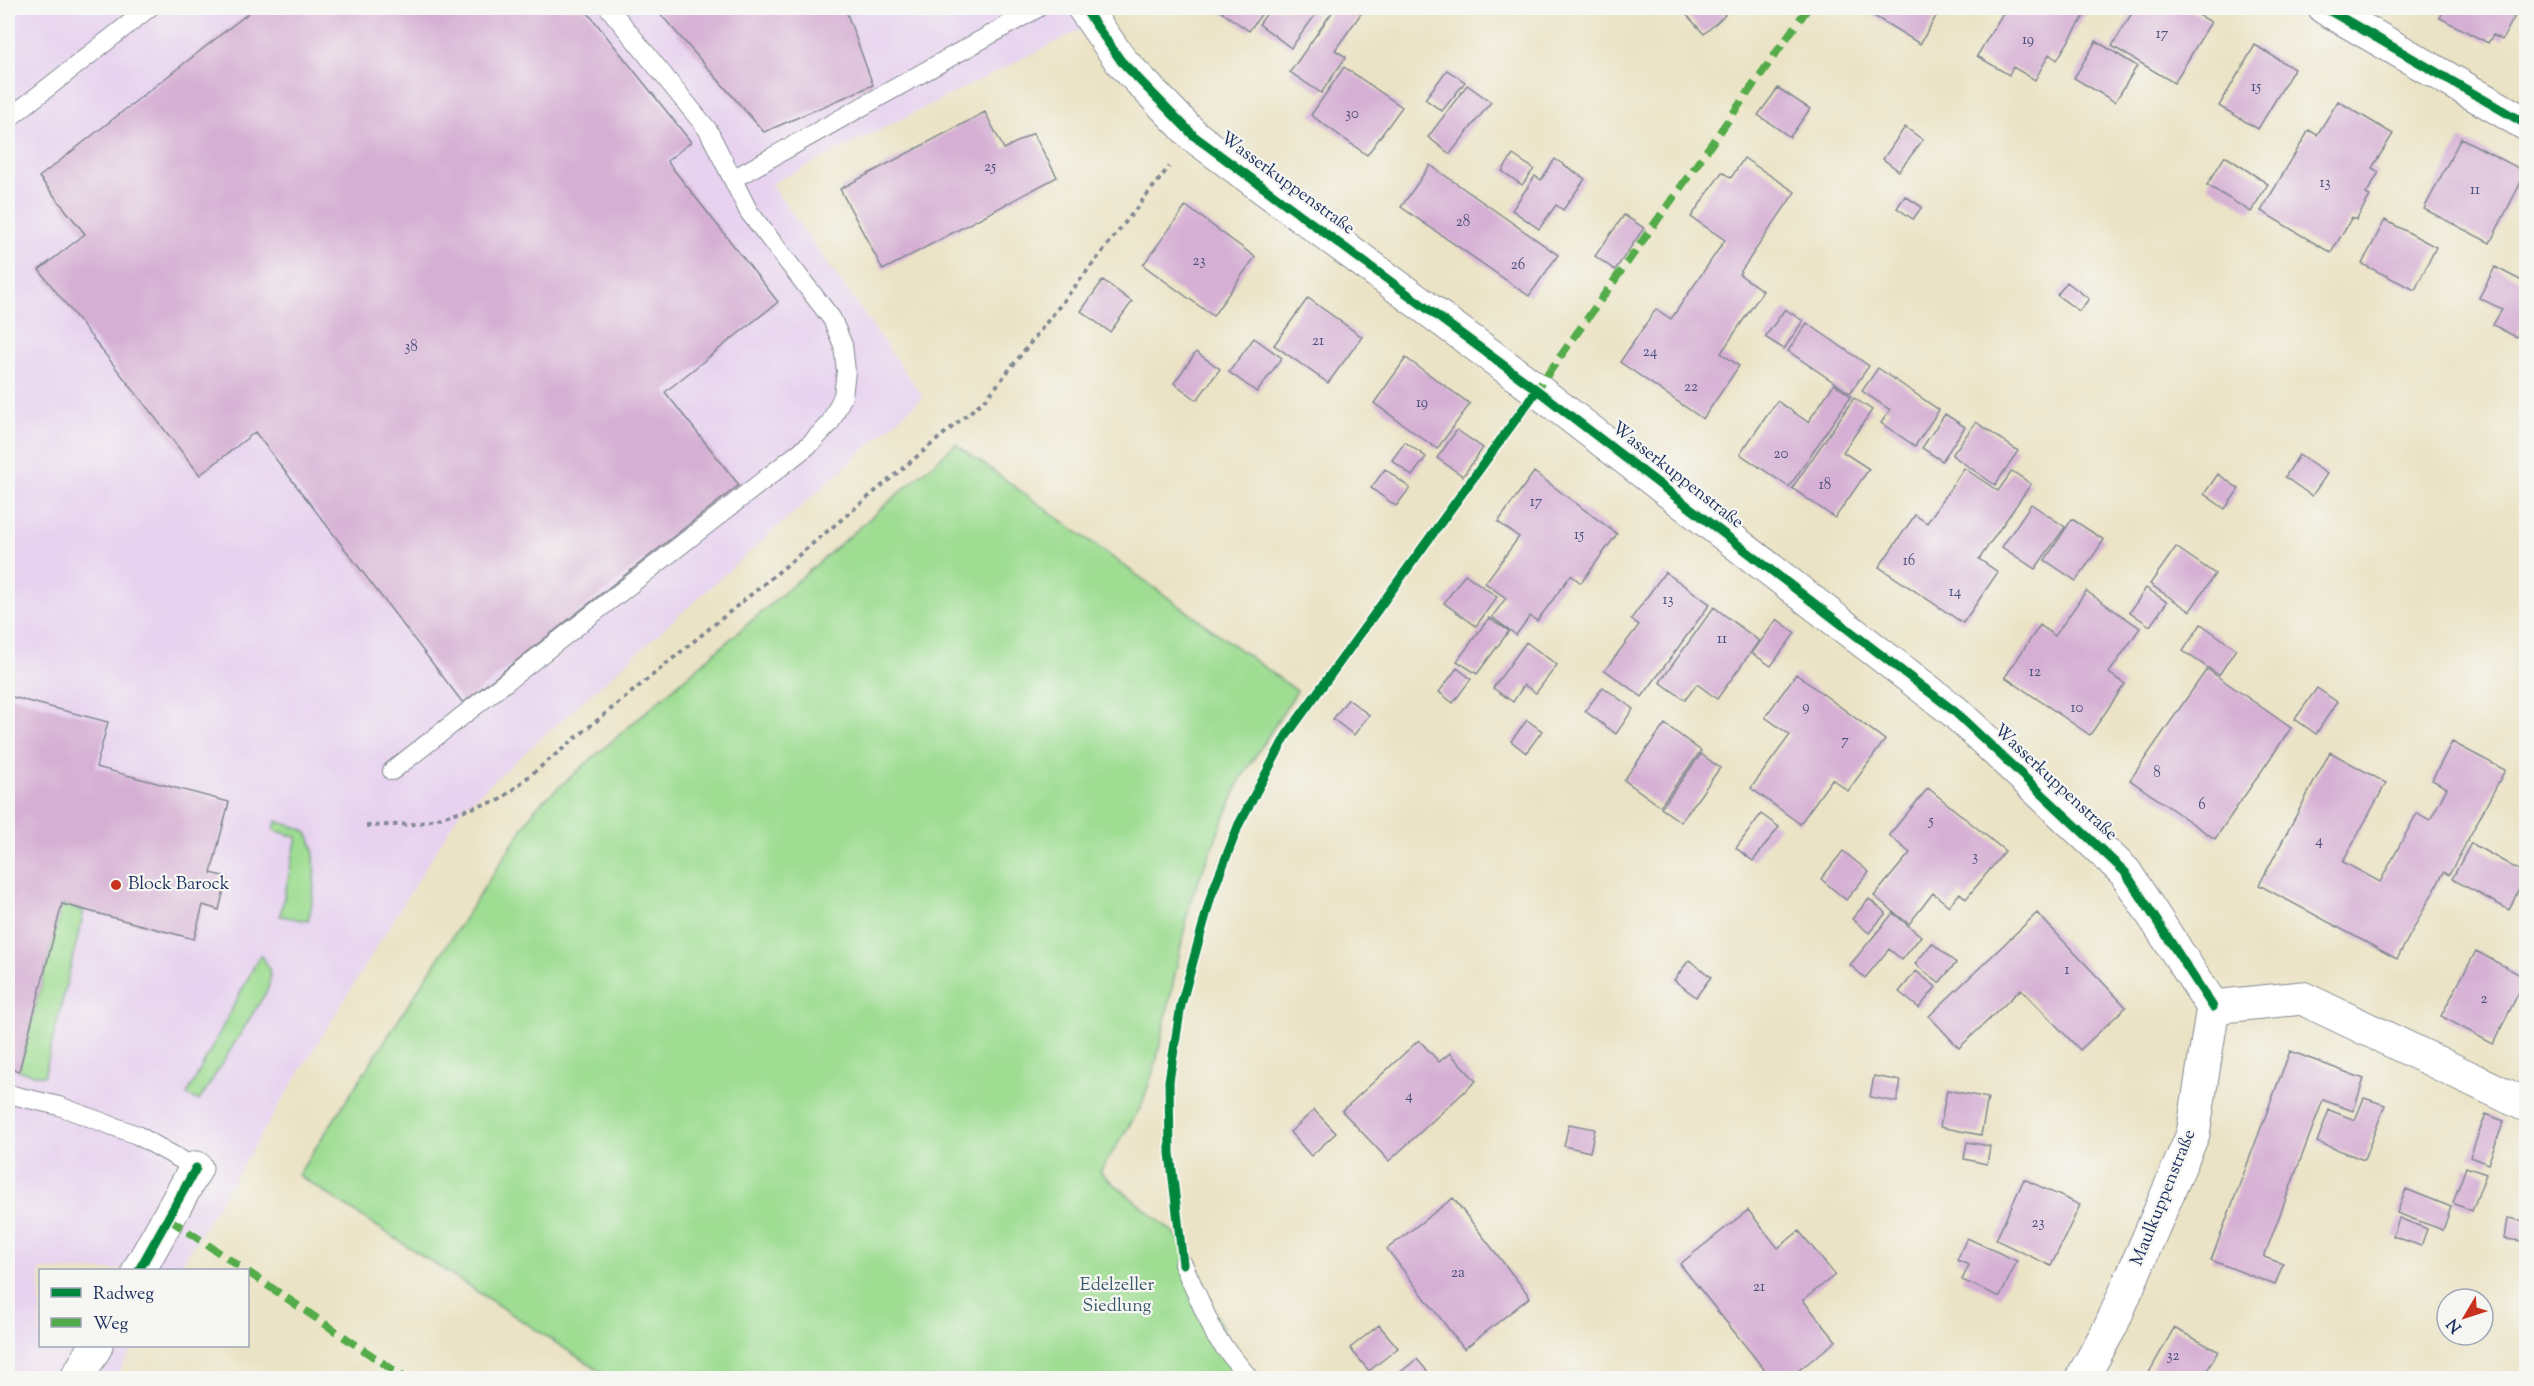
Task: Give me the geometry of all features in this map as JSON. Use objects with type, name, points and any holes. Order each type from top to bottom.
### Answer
[{"type":"street","name":"Wasserkuppenstraße","points":[[1084,8],[1121,61],[1194,136],[1547,397],[1954,711],[2125,872],[2214,1007]]},
{"type":"street","points":[[2325,8],[2526,124]]},
{"type":"street","points":[[2214,1007],[2302,998],[2526,1105]]},
{"type":"street","name":"Maulkuppenstraße","points":[[2082,1378],[2111,1326],[2193,1134],[2214,1007]]},
{"type":"street","points":[[140,1269],[196,1168]]},
{"type":"street","points":[[77,1378],[95,1347]]},
{"type":"lane","points":[[8,119],[149,8]]},
{"type":"lane","points":[[392,771],[810,444],[830,423],[843,396],[845,380],[843,345],[832,320],[749,212],[708,130],[609,8]]},
{"type":"lane","points":[[733,179],[1038,8]]},
{"type":"lane","points":[[8,1094],[59,1106],[137,1135],[196,1168]]},
{"type":"lane","points":[[1183,1264],[1216,1337],[1250,1378]]},
{"type":"path","points":[[366,826],[417,824],[500,800],[787,565],[987,398],[1171,164]]},
{"type":"shaded area","points":[[8,8],[1102,8],[1106,17],[771,184],[923,397],[461,810],[179,1269],[39,1269],[39,1347],[133,1347],[115,1378],[8,1378]]},
{"type":"green space","name":"Edelzeller Siedlung","points":[[956,444],[1297,691],[1240,780],[1191,899],[1156,1063],[1141,1107],[1100,1172],[1181,1239],[1245,1378],[610,1378],[298,1175],[537,806]]},
{"type":"green space","points":[[276,821],[297,827],[309,837],[314,859],[314,873],[308,921],[280,916],[297,837],[274,830]]},
{"type":"green space","points":[[62,904],[84,911],[44,1076],[19,1071]]},
{"type":"green space","points":[[260,955],[269,970],[268,989],[199,1101],[187,1095]]},
{"type":"building","points":[[255,8],[584,8],[691,142],[667,161],[778,302],[665,392],[739,485],[463,703],[255,432],[200,475],[39,270],[85,234],[39,177]]},
{"type":"building","points":[[655,8],[845,8],[873,85],[764,132]]},
{"type":"building","points":[[1216,8],[1266,8],[1249,31]]},
{"type":"building","points":[[1271,8],[1307,8],[1316,14],[1291,48],[1259,24]]},
{"type":"building","points":[[1335,8],[1365,8],[1335,50],[1346,57],[1321,93],[1290,72]]},
{"type":"building","points":[[1693,8],[1718,8],[1725,15],[1704,34],[1686,14]]},
{"type":"building","points":[[1861,8],[1929,8],[1938,13],[1920,44]]},
{"type":"building","points":[[2006,8],[2089,8],[2057,60],[2049,54],[2035,80],[2013,67],[2009,75],[1977,56]]},
{"type":"building","points":[[2135,8],[2187,8],[2211,22],[2174,83],[2112,46]]},
{"type":"building","points":[[2439,8],[2519,8],[2502,40],[2493,35],[2488,43],[2440,18],[2444,10]]},
{"type":"building","points":[[2096,41],[2137,66],[2115,102],[2074,78]]},
{"type":"building","points":[[2255,45],[2294,69],[2258,129],[2219,106]]},
{"type":"building","points":[[1344,67],[1402,107],[1367,155],[1311,115]]},
{"type":"building","points":[[1447,70],[1465,82],[1442,111],[1425,99]]},
{"type":"building","points":[[1467,85],[1491,102],[1450,154],[1428,137]]},
{"type":"building","points":[[1778,88],[1810,109],[1790,137],[1758,115]]},
{"type":"building","points":[[2338,101],[2393,134],[2372,168],[2379,172],[2366,194],[2370,196],[2356,220],[2352,217],[2331,253],[2261,211],[2309,130],[2317,135]]},
{"type":"building","points":[[985,112],[1004,149],[1033,133],[1057,177],[883,270],[840,189]]},
{"type":"building","points":[[1905,127],[1923,140],[1899,171],[1883,159]]},
{"type":"building","points":[[2461,138],[2526,172],[2490,243],[2424,209]]},
{"type":"building","points":[[1513,155],[1534,169],[1522,185],[1502,171]]},
{"type":"building","points":[[2225,156],[2268,184],[2251,212],[2207,185]]},
{"type":"building","points":[[1744,158],[1795,192],[1739,274],[1763,291],[1721,353],[1739,366],[1703,419],[1620,362],[1656,309],[1671,319],[1725,240],[1691,217],[1722,172],[1731,178]]},
{"type":"building","points":[[1555,159],[1585,179],[1563,210],[1556,205],[1539,229],[1512,210],[1535,176],[1541,180]]},
{"type":"building","points":[[1430,165],[1558,255],[1529,296],[1401,207]]},
{"type":"building","points":[[1905,196],[1922,207],[1913,219],[1897,208]]},
{"type":"building","points":[[1186,206],[1255,257],[1213,316],[1143,265]]},
{"type":"building","points":[[1624,215],[1644,228],[1615,270],[1595,256]]},
{"type":"building","points":[[2385,220],[2436,247],[2415,290],[2362,264]]},
{"type":"building","points":[[2495,267],[2526,283],[2526,317],[2516,337],[2493,325],[2502,309],[2479,298]]},
{"type":"building","points":[[1103,280],[1132,302],[1110,332],[1081,311]]},
{"type":"building","points":[[2067,282],[2089,299],[2079,311],[2057,295]]},
{"type":"building","points":[[1308,298],[1362,337],[1328,383],[1274,345]]},
{"type":"building","points":[[1785,309],[1803,321],[1784,349],[1765,337]]},
{"type":"building","points":[[1807,323],[1869,366],[1850,393],[1788,351]]},
{"type":"building","points":[[1254,338],[1282,358],[1257,392],[1229,372]]},
{"type":"building","points":[[1196,352],[1220,369],[1197,400],[1174,383]]},
{"type":"building","points":[[1406,358],[1470,404],[1437,449],[1374,403]]},
{"type":"building","points":[[1878,368],[1939,410],[1915,446],[1881,423],[1890,410],[1862,391]]},
{"type":"building","points":[[1834,384],[1851,396],[1789,487],[1740,454],[1777,401],[1808,422]]},
{"type":"building","points":[[1854,398],[1872,410],[1843,452],[1869,469],[1835,518],[1792,488]]},
{"type":"building","points":[[1945,414],[1965,427],[1942,461],[1922,448]]},
{"type":"building","points":[[1976,422],[2018,451],[1995,485],[1952,455]]},
{"type":"building","points":[[1457,430],[1483,448],[1463,476],[1437,458]]},
{"type":"building","points":[[1405,442],[1426,457],[1412,476],[1392,460]]},
{"type":"building","points":[[2299,455],[2327,474],[2312,496],[2285,477]]},
{"type":"building","points":[[1964,468],[1998,491],[2012,471],[2031,484],[1979,559],[1998,572],[1963,623],[1879,567],[1915,515],[1927,523]]},
{"type":"building","points":[[1385,469],[1410,488],[1396,506],[1371,488]]},
{"type":"building","points":[[1534,472],[1617,534],[1581,583],[1571,575],[1537,621],[1530,616],[1516,635],[1492,617],[1506,598],[1485,583],[1519,537],[1498,522]]},
{"type":"building","points":[[2218,474],[2239,489],[2225,509],[2204,494]]},
{"type":"building","points":[[2031,504],[2065,527],[2035,569],[2002,547]]},
{"type":"building","points":[[2072,519],[2104,540],[2076,581],[2045,560]]},
{"type":"building","points":[[2176,547],[2215,574],[2190,611],[2150,584]]},
{"type":"building","points":[[1665,572],[1710,604],[1642,697],[1605,670],[1639,625],[1631,619]]},
{"type":"building","points":[[1465,574],[1497,597],[1476,626],[1444,603]]},
{"type":"building","points":[[2146,588],[2167,602],[2150,626],[2130,612]]},
{"type":"building","points":[[2086,591],[2140,628],[2109,673],[2125,684],[2090,735],[2005,677],[2040,625],[2055,636]]},
{"type":"building","points":[[1714,607],[1759,641],[1717,699],[1697,684],[1685,700],[1660,682]]},
{"type":"building","points":[[1489,618],[1509,631],[1477,674],[1457,661]]},
{"type":"building","points":[[1777,619],[1795,633],[1771,666],[1752,653]]},
{"type":"building","points":[[2201,624],[2236,649],[2219,675],[2183,651]]},
{"type":"building","points":[[1526,642],[1557,665],[1536,693],[1524,685],[1513,702],[1493,688]]},
{"type":"building","points":[[1457,668],[1471,679],[1453,703],[1439,692]]},
{"type":"building","points":[[2207,669],[2291,728],[2215,839],[2130,780]]},
{"type":"building","points":[[1796,674],[1885,740],[1848,791],[1832,779],[1800,824],[1751,788],[1790,735],[1765,717]]},
{"type":"building","points":[[1603,687],[1633,709],[1616,734],[1585,711]]},
{"type":"building","points":[[2317,688],[2337,702],[2316,734],[2295,719]]},
{"type":"building","name":"Block Barock","points":[[8,696],[108,722],[96,767],[229,802],[211,873],[227,877],[219,910],[203,905],[194,939],[62,904],[19,1071],[8,1068]]},
{"type":"building","points":[[1348,699],[1369,715],[1354,735],[1333,719]]},
{"type":"building","points":[[1527,720],[1542,731],[1526,753],[1511,741]]},
{"type":"building","points":[[1665,724],[1701,751],[1660,806],[1624,780]]},
{"type":"building","points":[[2452,742],[2505,770],[2449,875],[2444,872],[2397,959],[2259,885],[2330,752],[2386,783],[2343,862],[2380,882],[2417,813],[2430,820],[2447,788],[2432,780]]},
{"type":"building","points":[[1701,754],[1720,768],[1681,822],[1661,808]]},
{"type":"building","points":[[1928,788],[2005,851],[1966,899],[1960,893],[1949,906],[1933,893],[1909,924],[1874,896],[1910,853],[1889,835]]},
{"type":"building","points":[[1761,814],[1779,827],[1753,861],[1736,848]]},
{"type":"building","points":[[2471,843],[2526,874],[2509,910],[2452,879]]},
{"type":"building","points":[[1843,851],[1869,872],[1846,900],[1821,879]]},
{"type":"building","points":[[1869,899],[1886,913],[1869,933],[1852,919]]},
{"type":"building","points":[[1893,913],[1921,936],[1902,960],[1889,949],[1865,978],[1850,965]]},
{"type":"building","points":[[2037,913],[2126,1007],[2080,1050],[2021,989],[1959,1048],[1929,1016]]},
{"type":"building","points":[[1932,943],[1956,963],[1939,983],[1915,964]]},
{"type":"building","points":[[2476,951],[2526,978],[2493,1044],[2441,1016]]},
{"type":"building","points":[[1689,960],[1711,977],[1696,997],[1674,980]]},
{"type":"building","points":[[1916,971],[1936,987],[1919,1008],[1899,992]]},
{"type":"building","points":[[1419,1040],[1439,1062],[1450,1053],[1476,1081],[1389,1161],[1342,1111]]},
{"type":"building","points":[[2290,1051],[2364,1079],[2353,1111],[2323,1100],[2264,1257],[2283,1264],[2275,1285],[2211,1260]]},
{"type":"building","points":[[1874,1076],[1901,1081],[1897,1102],[1870,1097]]},
{"type":"building","points":[[1947,1090],[1988,1098],[1981,1135],[1940,1127]]},
{"type":"building","points":[[2364,1098],[2385,1105],[2364,1160],[2317,1142],[2329,1110],[2355,1120]]},
{"type":"building","points":[[1314,1110],[1336,1133],[1311,1156],[1290,1132]]},
{"type":"building","points":[[2486,1114],[2504,1121],[2488,1164],[2470,1157]]},
{"type":"building","points":[[1569,1124],[1595,1129],[1590,1152],[1564,1146]]},
{"type":"building","points":[[1967,1142],[1990,1146],[1987,1164],[1964,1159]]},
{"type":"building","points":[[2466,1167],[2486,1174],[2472,1211],[2453,1203]]},
{"type":"building","points":[[2024,1179],[2080,1205],[2051,1266],[1996,1240]]},
{"type":"building","points":[[2406,1189],[2451,1207],[2443,1230],[2397,1213]]},
{"type":"building","points":[[1453,1198],[1530,1297],[1464,1349],[1387,1249]]},
{"type":"building","points":[[1748,1210],[1778,1248],[1799,1231],[1835,1275],[1803,1300],[1836,1341],[1789,1378],[1771,1378],[1680,1264]]},
{"type":"building","points":[[2399,1218],[2427,1229],[2421,1246],[2393,1236]]},
{"type":"building","points":[[2508,1218],[2524,1221],[2522,1241],[2505,1239]]},
{"type":"building","points":[[1967,1238],[2017,1261],[2000,1297],[1962,1280],[1969,1265],[1957,1260]]},
{"type":"building","points":[[1379,1325],[1398,1348],[1369,1371],[1350,1348]]},
{"type":"building","points":[[2174,1328],[2218,1351],[2203,1378],[2146,1378]]},
{"type":"building","points":[[1417,1359],[1433,1378],[1393,1378]]},
{"type":"marked path","points":[[1533,395],[1808,8]]},
{"type":"marked path","points":[[169,1219],[244,1269]]},
{"type":"marked path","points":[[249,1273],[405,1378]]},
{"type":"cycle path","points":[[1084,8],[1121,61],[1194,136],[1537,390],[1954,711],[2125,872],[2213,1007]]},
{"type":"cycle path","points":[[2325,8],[2526,124]]},
{"type":"cycle path","points":[[1183,1264],[1170,1153],[1169,1081],[1181,1005],[1211,896],[1239,824],[1286,736],[1537,390]]},
{"type":"cycle path","points":[[140,1269],[196,1168]]},
{"type":"place","name":"Block Barock","points":[[116,885]]}]
